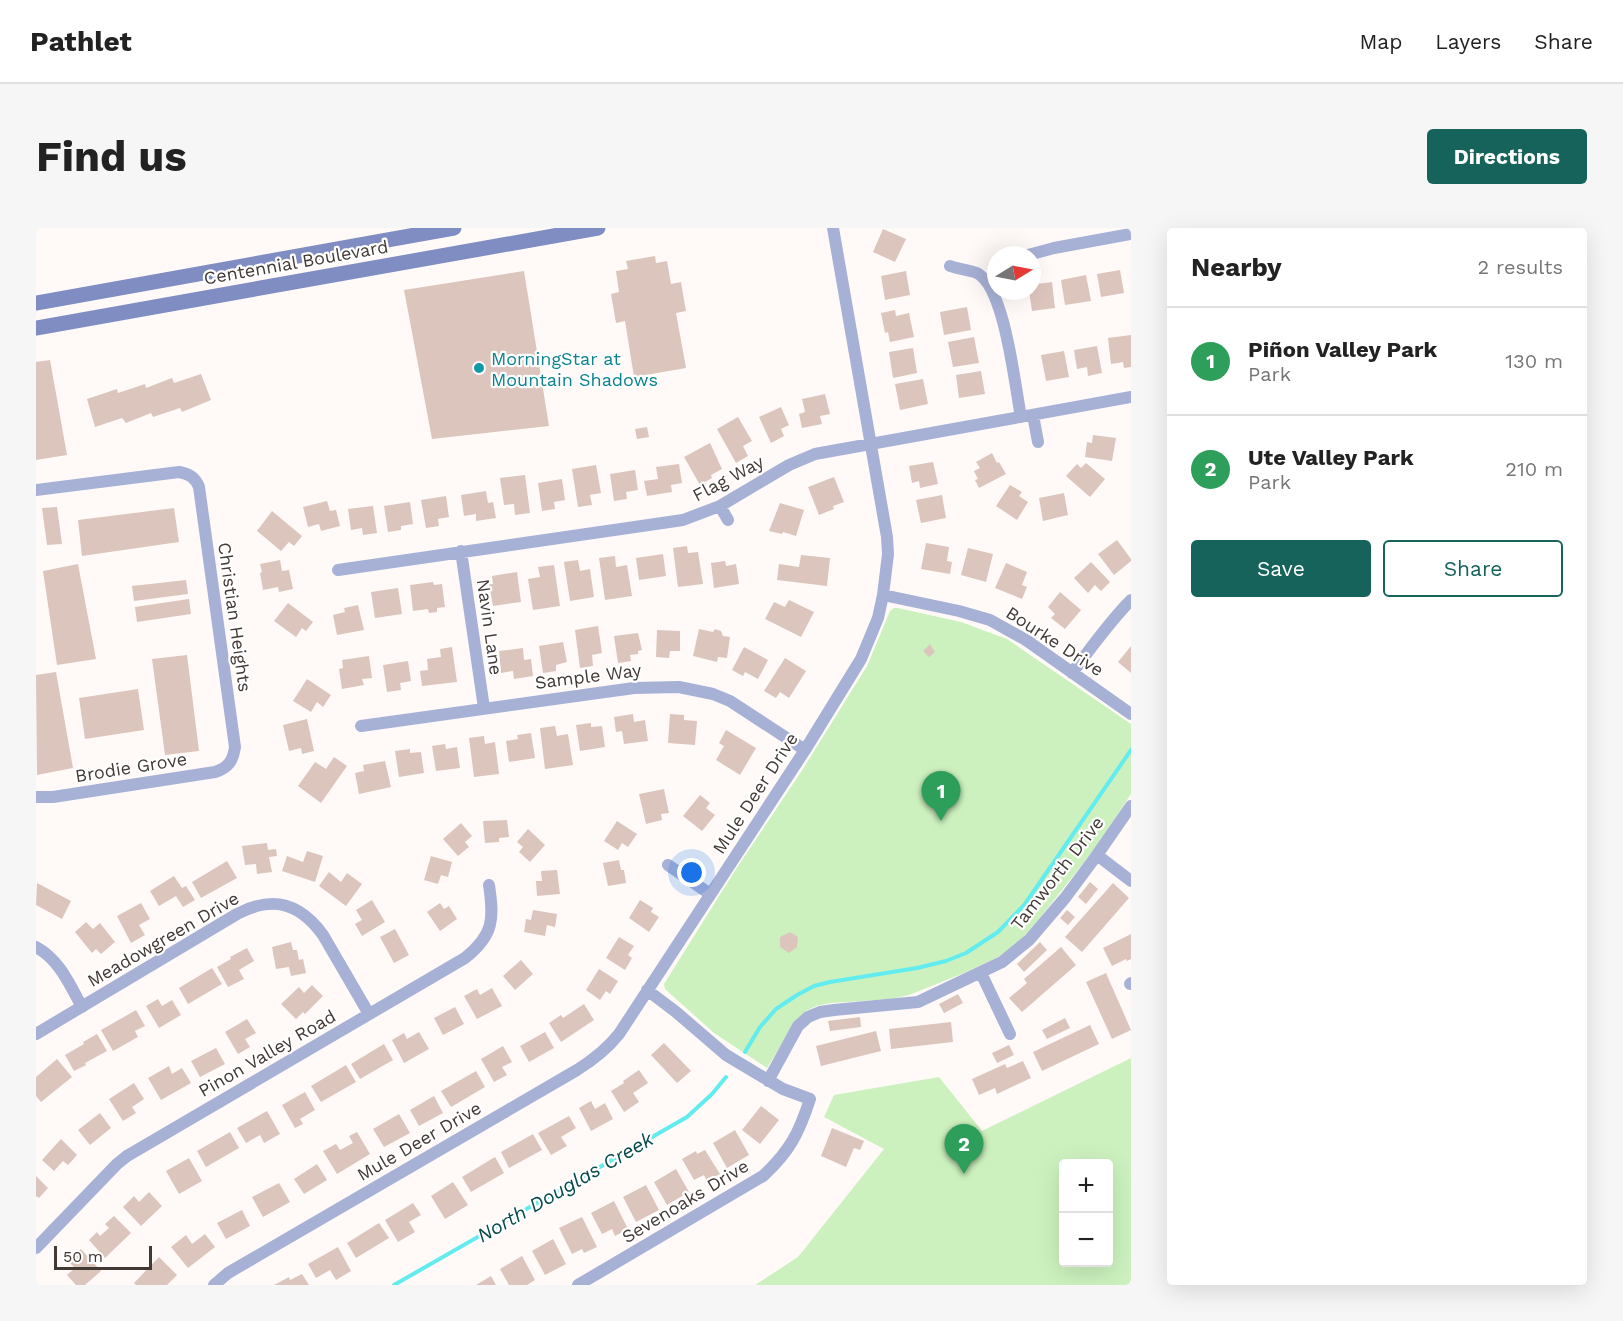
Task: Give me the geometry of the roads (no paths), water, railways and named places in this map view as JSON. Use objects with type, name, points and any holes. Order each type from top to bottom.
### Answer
[{"type":"main road","name":"Centennial Boulevard","points":[[36,303],[454,228]]},
{"type":"main road","name":"Centennial Boulevard","points":[[36,328],[598,228]]},
{"type":"street","name":"Mule Deer Drive","points":[[214,1285],[228,1273],[590,1062],[605,1049],[619,1034],[805,750],[861,659],[878,618],[883,595],[888,554],[887,537],[833,228]]},
{"type":"street","points":[[1041,252],[1131,234]]},
{"type":"street","points":[[950,267],[987,277]]},
{"type":"street","points":[[996,300],[1027,416],[1038,442]]},
{"type":"street","name":"Flag Way","points":[[338,570],[683,520],[720,506],[814,454],[1131,398]]},
{"type":"street","name":"Christian Heights","points":[[36,490],[179,472],[196,481],[199,487],[235,747],[230,764]]},
{"type":"street","points":[[720,506],[728,520]]},
{"type":"street","name":"Navin Lane","points":[[461,551],[484,708]]},
{"type":"street","name":"Bourke Drive","points":[[883,595],[990,620],[1026,640],[1131,714]]},
{"type":"street","points":[[1072,673],[1131,600]]},
{"type":"street","name":"Sample Way","points":[[361,726],[634,688],[679,687],[713,694],[730,701],[805,750]]},
{"type":"street","name":"Brodie Grove","points":[[36,797],[53,797],[215,772],[223,770],[230,764]]},
{"type":"street","name":"Tamworth Drive","points":[[768,1081],[798,1026],[808,1017],[820,1012],[918,1002],[1002,962],[1029,940],[1065,898],[1131,806]]},
{"type":"street","points":[[1097,855],[1131,882]]},
{"type":"street","points":[[668,865],[710,894]]},
{"type":"street","name":"Pinon Valley Road","points":[[36,1248],[127,1156],[465,958],[486,937],[491,923],[493,908],[489,885]]},
{"type":"street","name":"Meadowgreen Drive","points":[[36,1034],[243,911],[260,905],[273,904],[295,910],[314,923],[369,1014]]},
{"type":"street","points":[[36,947],[53,959],[82,1007]]},
{"type":"street","points":[[981,973],[1010,1034]]},
{"type":"street","points":[[647,990],[726,1055],[768,1081]]},
{"type":"street","name":"Sevenoaks Drive","points":[[578,1285],[763,1176],[773,1166],[794,1141],[810,1099],[768,1081]]},
{"type":"waterway","name":"North Douglas Creek","points":[[745,1052],[760,1027],[776,1009],[814,986],[946,961],[966,953],[998,932],[1025,904],[1131,750]]},
{"type":"waterway","name":"North Douglas Creek","points":[[394,1285],[687,1117],[712,1094],[726,1077]]},
{"type":"place","name":"MorningStar at Mountain Shadows","points":[[479,368]]},
{"type":"place","name":"Piñon Valley Park","points":[[941,821]]},
{"type":"place","name":"Ute Valley Park","points":[[964,1174]]}]
